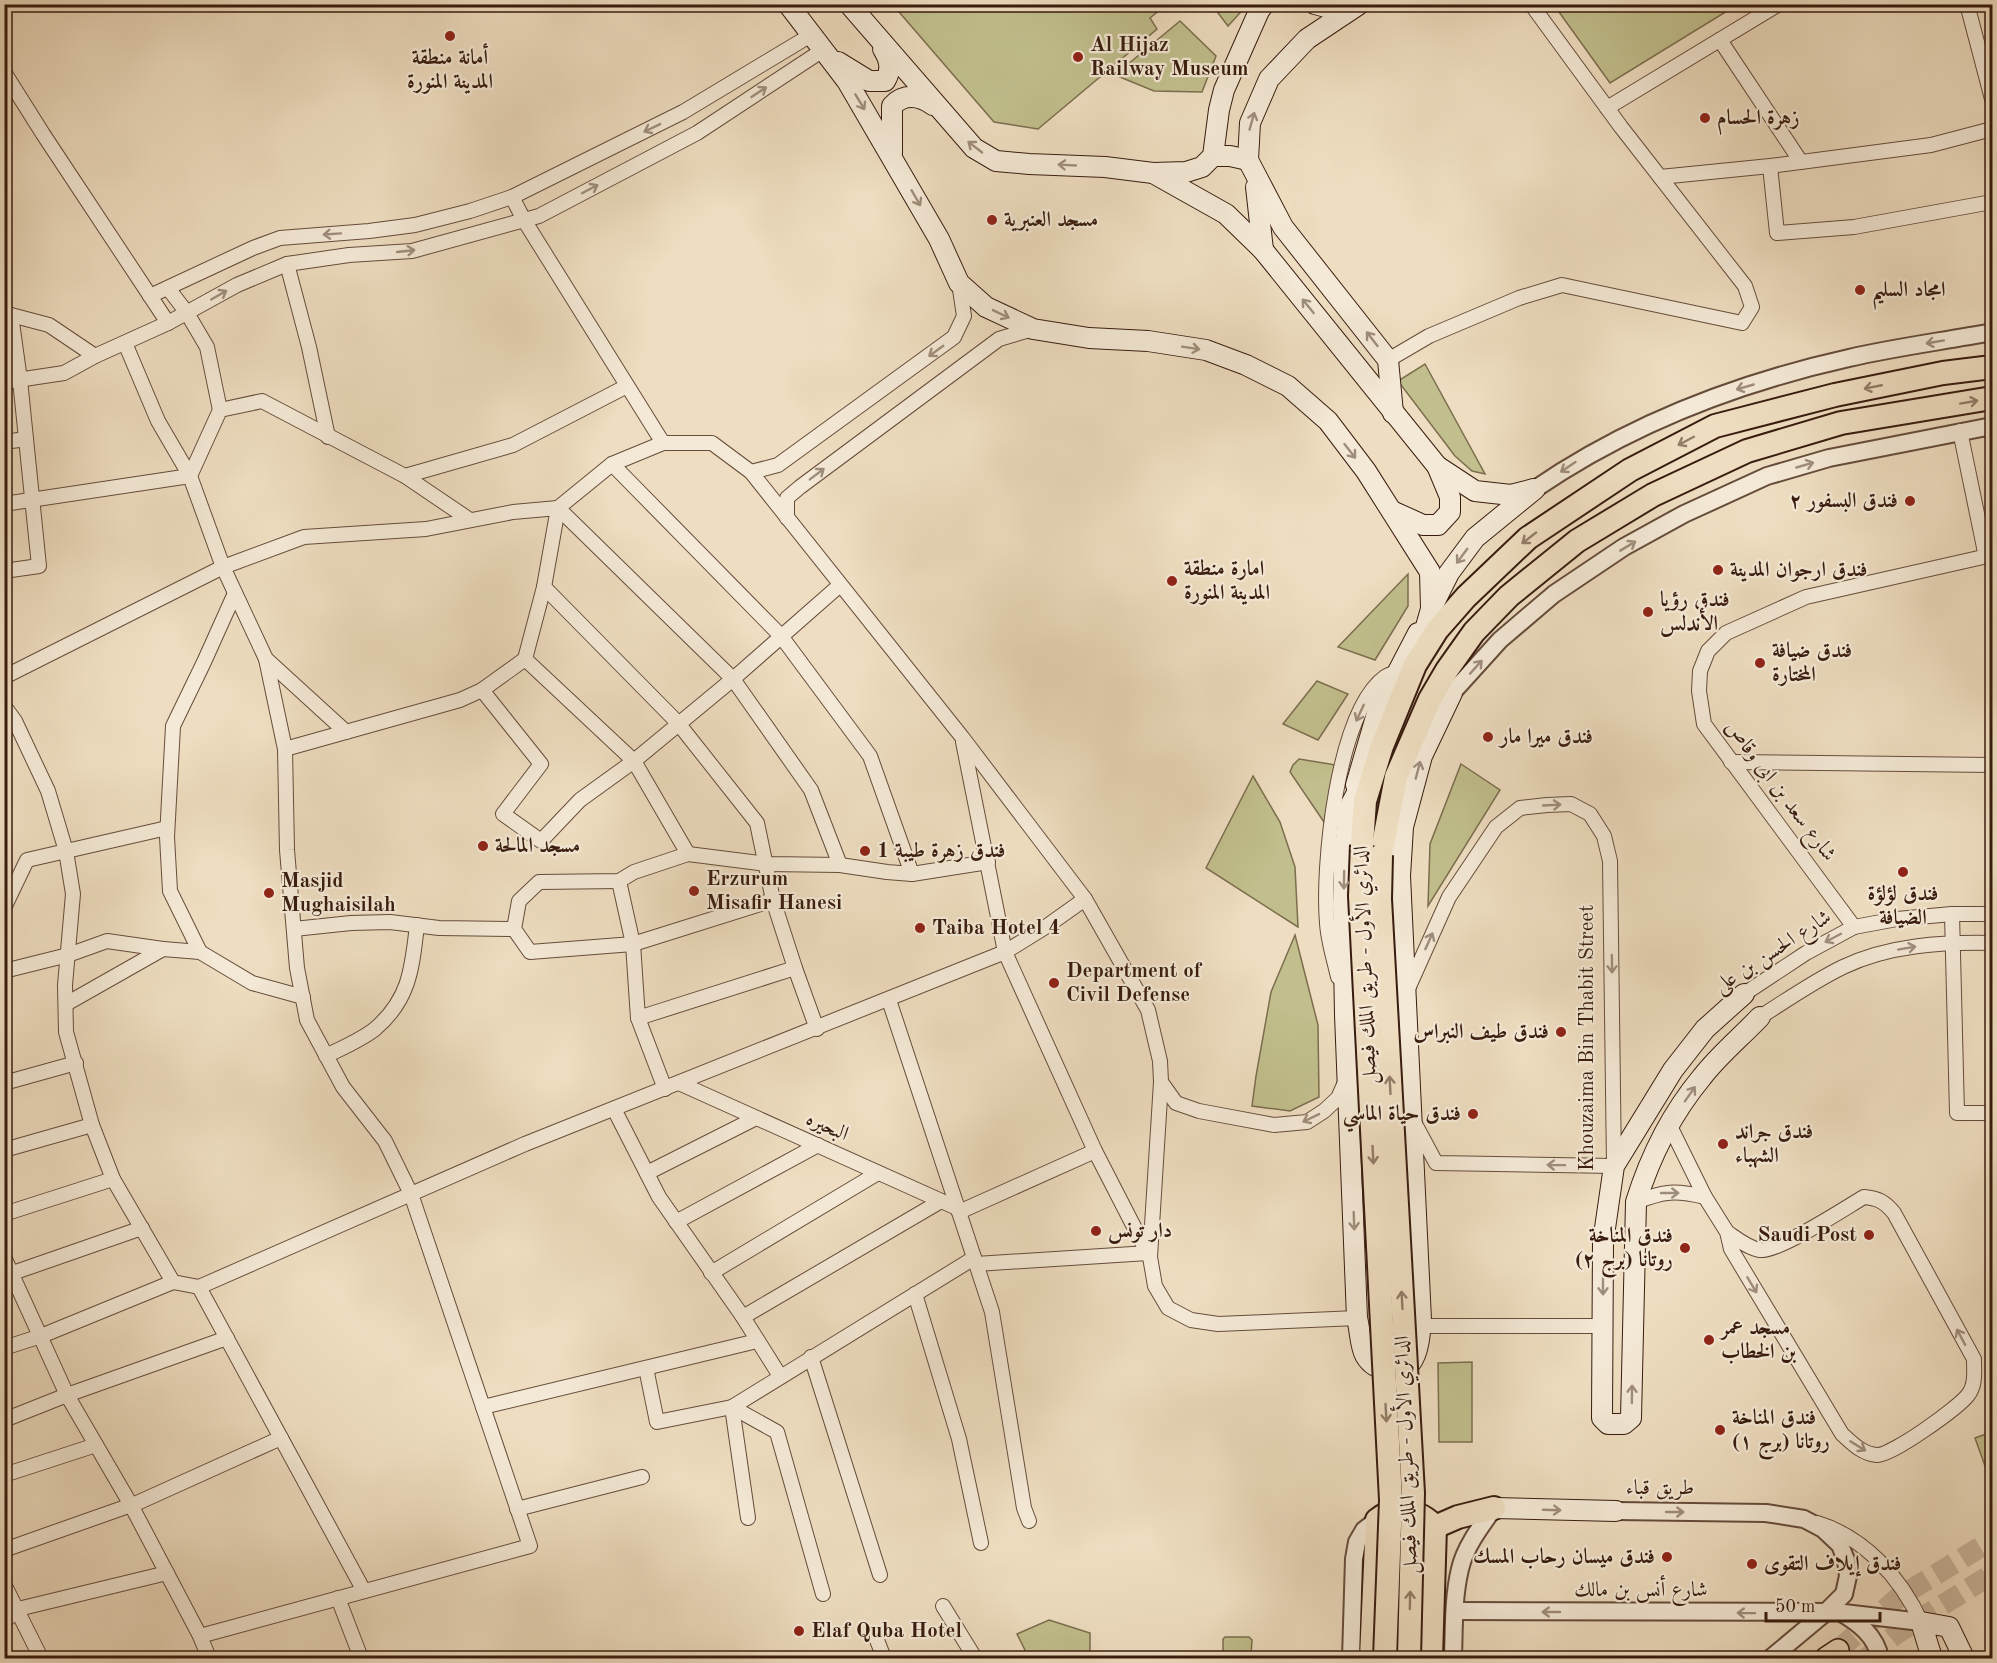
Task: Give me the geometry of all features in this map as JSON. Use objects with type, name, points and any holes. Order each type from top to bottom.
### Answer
[{"type":"highway","name":"الدائري الأول - طريق الملك فيصل","points":[[1409,1659],[1413,1493],[1380,899],[1365,801],[1407,668],[1452,613],[1528,538],[1630,470],[1715,426],[1835,394],[1943,373],[1992,367]]},
{"type":"highway","name":"الدائري الأول - طريق الملك فيصل","points":[[1385,1659],[1390,1500],[1360,896],[1371,850],[1396,777],[1430,699],[1474,632],[1509,596],[1577,541],[1653,495],[1747,451],[1841,423],[1992,398]]},
{"type":"highway","points":[[1435,1527],[1458,1517],[1494,1508]]},
{"type":"highway","points":[[1371,1659],[1377,1520],[1393,1512],[1412,1512],[1427,1518],[1435,1527],[1431,1659]]},
{"type":"main road","points":[[788,4],[848,81],[939,239],[959,284],[986,307],[1033,329],[1089,338],[1148,341],[1206,350],[1246,365],[1288,386],[1328,421],[1366,471],[1430,572],[1431,609]]},
{"type":"main road","points":[[853,9],[974,148],[996,161],[1105,167],[1153,173],[1186,172],[1202,167],[1213,156],[1224,90],[1264,4]]},
{"type":"main road","points":[[1315,4],[1337,10],[1359,5]]},
{"type":"main road","points":[[1263,250],[1251,166],[1250,123],[1269,79],[1307,39],[1359,5]]},
{"type":"main road","points":[[817,42],[847,68],[869,81],[885,81],[890,73],[888,57],[853,9]]},
{"type":"main road","points":[[892,156],[892,106],[898,99],[910,96],[924,99],[937,107]]},
{"type":"main road","points":[[1213,156],[1230,156],[1251,166],[1283,227],[1389,360],[1393,412]]},
{"type":"main road","points":[[1153,173],[1226,214],[1263,250],[1437,466],[1450,497],[1450,512],[1438,525],[1423,525],[1391,510]]},
{"type":"main road","points":[[1437,466],[1475,491],[1511,495],[1535,489]]},
{"type":"main road","points":[[1396,777],[1403,827],[1400,876],[1410,1114],[1429,1326],[1410,1365],[1394,1372],[1376,1367],[1364,1354],[1357,1318],[1345,1015],[1344,876],[1350,806],[1378,710],[1407,668],[1431,609],[1449,573],[1475,538],[1535,489]]},
{"type":"main road","points":[[1403,827],[1422,756],[1452,693]]},
{"type":"main road","points":[[1350,806],[1382,746]]},
{"type":"main road","name":"شارع الحسن بن على","points":[[1614,1166],[1673,1070],[1705,1029],[1744,994]]},
{"type":"main road","points":[[1636,1202],[1646,1172],[1669,1124],[1702,1077],[1760,1017]]},
{"type":"main road","name":"Khouzaima Bin Thabit Street","points":[[1614,1166],[1603,1242],[1602,1418],[1608,1424],[1624,1424],[1631,1418],[1636,1202]]},
{"type":"main road","name":"طريق قباء","points":[[1494,1508],[1616,1511]]},
{"type":"main road","points":[[1932,1659],[1921,1622],[1948,1627],[1964,1659]]},
{"type":"street","points":[[1389,360],[1429,336],[1519,298],[1562,285],[1742,322],[1752,307],[1746,286],[1607,108],[1531,4]]},
{"type":"street","points":[[1607,108],[1779,4]]},
{"type":"street","points":[[1967,4],[1989,69],[1992,99]]},
{"type":"street","points":[[1720,40],[1801,162]]},
{"type":"street","points":[[150,296],[253,248],[280,238],[415,225],[470,211],[512,197],[817,42]]},
{"type":"street","points":[[4,382],[64,373],[94,356],[168,323],[237,285],[287,264],[349,255],[412,251],[539,216],[697,133],[817,42]]},
{"type":"street","points":[[4,72],[168,323]]},
{"type":"street","points":[[683,112],[697,133]]},
{"type":"street","points":[[1660,177],[1770,166],[1931,145],[1992,129]]},
{"type":"street","points":[[1770,166],[1777,233],[1854,227],[1992,202]]},
{"type":"street","points":[[512,197],[524,220],[663,443]]},
{"type":"street","points":[[287,264],[309,347],[328,437]]},
{"type":"street","points":[[751,472],[778,465],[954,337],[964,316],[959,284]]},
{"type":"street","points":[[168,288],[187,313],[207,347],[220,410],[190,476]]},
{"type":"street","points":[[4,571],[39,566],[20,380],[8,315],[49,325],[94,356]]},
{"type":"street","points":[[786,518],[786,498],[800,487],[999,339],[1033,329]]},
{"type":"street","points":[[1535,489],[1575,462],[1656,421],[1715,395],[1849,357],[1992,332]]},
{"type":"street","points":[[125,343],[158,421],[190,476],[223,567],[266,660],[285,749],[287,850],[297,968],[307,1020],[343,1087],[384,1141],[411,1194],[530,1546],[200,1636]]},
{"type":"street","points":[[405,476],[513,444],[627,386]]},
{"type":"street","points":[[220,410],[262,401],[405,476],[470,520]]},
{"type":"street","points":[[1430,699],[1452,693],[1500,640],[1554,594],[1624,547],[1684,514],[1767,476],[1829,458],[1992,426]]},
{"type":"street","points":[[1960,431],[1989,556]]},
{"type":"street","points":[[4,442],[26,439]]},
{"type":"street","points":[[4,677],[223,567],[304,537],[426,529],[513,512],[558,508],[612,464],[663,443],[712,443],[751,472],[962,737],[1085,898],[1148,1010],[1160,1061],[1161,1082],[1149,1255],[1155,1286],[1168,1308],[1191,1320],[1218,1324],[1357,1318]]},
{"type":"street","points":[[612,464],[782,636],[870,756],[912,874]]},
{"type":"street","points":[[4,504],[190,476]]},
{"type":"street","points":[[285,749],[460,700],[482,690],[525,658],[544,587],[558,508]]},
{"type":"street","points":[[558,508],[733,679],[811,790],[840,865]]},
{"type":"street","name":"شارع سعد بن ابى وقاص","points":[[1854,927],[1704,724],[1699,692],[1700,671],[1708,651],[1726,633],[1806,597],[1989,556]]},
{"type":"street","points":[[482,690],[541,764],[503,814],[541,841],[580,800],[634,761],[733,679],[840,585]]},
{"type":"street","points":[[544,587],[678,723],[757,823],[773,900],[817,1029]]},
{"type":"street","points":[[200,952],[170,891],[167,828],[173,726],[235,593]]},
{"type":"street","points":[[525,658],[634,761],[688,854]]},
{"type":"street","points":[[266,660],[346,732]]},
{"type":"street","points":[[1345,1015],[1327,924],[1326,887],[1330,836],[1341,767],[1358,715],[1376,686],[1386,677],[1407,668]]},
{"type":"street","points":[[4,706],[15,721],[48,791],[66,851],[73,894],[68,955],[66,1032],[92,1125],[113,1179],[173,1282]]},
{"type":"street","points":[[962,737],[1005,952],[1095,1151],[1149,1255]]},
{"type":"street","points":[[1731,762],[1992,765]]},
{"type":"street","name":"Khouzaima Bin Thabit Street","points":[[1406,994],[1449,897],[1496,827],[1520,808],[1571,804],[1590,814],[1604,836],[1610,861],[1614,1166]]},
{"type":"street","points":[[4,908],[27,860],[167,828]]},
{"type":"street","points":[[773,900],[633,944],[530,952],[514,929],[519,901],[539,882],[619,881],[634,872],[688,854],[767,864],[840,865],[912,874],[987,862]]},
{"type":"street","points":[[619,881],[633,944],[638,1018],[665,1089]]},
{"type":"street","points":[[4,1348],[41,1336],[173,1282],[199,1287],[525,1144],[1005,952],[1047,926],[1085,898]]},
{"type":"street","points":[[1952,914],[1957,1113],[1992,1113]]},
{"type":"street","name":"شارع الحسن بن على","points":[[1744,994],[1806,953],[1854,927],[1897,919],[1952,914],[1992,914]]},
{"type":"street","points":[[294,929],[351,923],[390,922],[439,928],[514,929]]},
{"type":"street","points":[[326,1056],[374,1030],[399,1004],[411,970],[417,925]]},
{"type":"street","points":[[4,971],[68,955],[107,941],[163,950],[200,952],[252,982],[303,997]]},
{"type":"street","points":[[1760,1017],[1844,967],[1878,953],[1952,942],[1992,943]]},
{"type":"street","points":[[66,1004],[163,950]]},
{"type":"street","points":[[638,1018],[795,968]]},
{"type":"street","points":[[889,1000],[992,1312],[1024,1508],[1029,1521]]},
{"type":"street","points":[[4,1083],[76,1063]]},
{"type":"street","points":[[1161,1082],[1176,1103],[1199,1112],[1274,1125],[1307,1122],[1324,1111],[1338,1098],[1348,1075]]},
{"type":"street","name":"البحيره","points":[[679,1083],[958,1210]]},
{"type":"street","points":[[614,1109],[659,1197],[780,1376]]},
{"type":"street","points":[[1410,1114],[1436,1163],[1614,1166]]},
{"type":"street","points":[[647,1173],[756,1118]]},
{"type":"street","points":[[1669,1124],[1705,1197],[1727,1233],[1731,1249],[1842,1434],[1858,1449],[1878,1455],[1897,1449],[1910,1438],[1942,1419],[1969,1394],[1975,1379],[1974,1359],[1894,1213],[1886,1203],[1876,1198],[1864,1197],[1781,1245],[1761,1251],[1727,1233]]},
{"type":"street","points":[[4,1150],[92,1125]]},
{"type":"street","points":[[676,1222],[818,1145]]},
{"type":"street","points":[[958,1210],[1095,1151]]},
{"type":"street","points":[[711,1274],[878,1173]]},
{"type":"street","points":[[4,1214],[113,1179]]},
{"type":"street","points":[[1636,1202],[1659,1193],[1687,1193],[1705,1197]]},
{"type":"street","points":[[742,1317],[942,1201]]},
{"type":"street","points":[[8,1275],[142,1228]]},
{"type":"street","points":[[646,1368],[657,1422],[732,1407],[915,1294],[975,1261],[1149,1255]]},
{"type":"street","points":[[4,1257],[8,1275],[41,1336],[68,1395],[131,1505],[200,1636],[209,1659]]},
{"type":"street","points":[[199,1287],[364,1591]]},
{"type":"street","points":[[915,1294],[959,1439],[981,1543]]},
{"type":"street","points":[[1429,1326],[1603,1326]]},
{"type":"street","points":[[4,1420],[227,1338]]},
{"type":"street","points":[[483,1407],[758,1341]]},
{"type":"street","points":[[811,1357],[880,1575]]},
{"type":"street","points":[[732,1407],[748,1518]]},
{"type":"street","points":[[732,1407],[777,1431],[823,1594]]},
{"type":"street","points":[[4,1550],[131,1505],[281,1438]]},
{"type":"street","points":[[4,1475],[96,1445]]},
{"type":"street","points":[[517,1509],[642,1477]]},
{"type":"street","points":[[1453,1659],[1460,1568],[1479,1528],[1494,1508]]},
{"type":"street","name":"طريق قباء","points":[[1616,1511],[1766,1513],[1804,1519],[1823,1529],[1840,1545],[1846,1560],[1848,1576],[1844,1594],[1833,1612]]},
{"type":"street","points":[[1804,1519],[1834,1528],[1863,1547],[1882,1564],[1913,1604],[1921,1622]]},
{"type":"street","points":[[1351,1659],[1354,1559],[1357,1542],[1364,1530],[1377,1520]]},
{"type":"street","points":[[4,1622],[18,1609],[167,1573]]},
{"type":"street","points":[[4,1584],[41,1659]]},
{"type":"street","points":[[338,1598],[361,1659]]},
{"type":"street","points":[[943,1606],[975,1659]]},
{"type":"street","name":"شارع أنس بن مالك","points":[[1455,1611],[1833,1612],[1921,1622]]},
{"type":"street","points":[[1771,1659],[1833,1612],[1857,1622],[1872,1638],[1880,1659]]},
{"type":"street","points":[[875,1635],[884,1659]]},
{"type":"shaded area","points":[[893,5],[1166,5],[1150,18],[1157,29],[1038,129],[994,122]]},
{"type":"shaded area","points":[[1212,5],[1247,5],[1228,26]]},
{"type":"shaded area","points":[[1554,5],[1737,5],[1610,83]]},
{"type":"shaded area","points":[[1180,21],[1216,56],[1202,92],[1154,91],[1115,75]]},
{"type":"shaded area","points":[[1425,364],[1485,474],[1472,471],[1455,456],[1398,381]]},
{"type":"shaded area","points":[[1408,574],[1408,606],[1375,660],[1338,647]]},
{"type":"shaded area","points":[[1317,681],[1348,694],[1318,740],[1283,724]]},
{"type":"shaded area","points":[[1299,759],[1336,765],[1324,822],[1290,772]]},
{"type":"shaded area","points":[[1461,764],[1500,790],[1428,906],[1430,844]]},
{"type":"shaded area","points":[[1253,776],[1280,822],[1295,867],[1298,927],[1206,868]]},
{"type":"shaded area","points":[[1295,935],[1318,1025],[1319,1097],[1290,1111],[1252,1106],[1271,992]]},
{"type":"shaded area","points":[[1472,1362],[1472,1442],[1439,1442],[1438,1363]]},
{"type":"shaded area","points":[[1986,1434],[1992,1454],[1992,1477],[1985,1466],[1975,1438]]},
{"type":"shaded area","points":[[1049,1620],[1090,1633],[1090,1658],[1029,1658],[1017,1634]]},
{"type":"shaded area","points":[[1225,1637],[1249,1637],[1252,1640],[1251,1656],[1234,1658],[1223,1656]]},
{"type":"tunnel","points":[[1838,1650],[1899,1597],[1992,1540]]},
{"type":"tunnel","points":[[1867,1658],[1896,1634],[1992,1574]]},
{"type":"place","name":"أمانة منطقة المدينة المنورة","points":[[450,36]]},
{"type":"place","name":"Al Hijaz Railway Museum","points":[[1078,57]]},
{"type":"place","name":"زهرة الحسام","points":[[1705,118]]},
{"type":"place","name":"مسجد العنبرية","points":[[992,220]]},
{"type":"place","name":"امجاد السلیم","points":[[1860,290]]},
{"type":"place","name":"فندق البسفور ٢","points":[[1910,501]]},
{"type":"place","name":"فندق ارجوان المدينة","points":[[1718,570]]},
{"type":"place","name":"امارة منطقة المدينة المنورة","points":[[1172,581]]},
{"type":"place","name":"فندق رؤيا الأندلس","points":[[1648,612]]},
{"type":"place","name":"فندق ضيافة المختارة","points":[[1760,663]]},
{"type":"place","name":"فندق ميرا مار","points":[[1488,737]]},
{"type":"place","name":"مسجد المالحة","points":[[483,846]]},
{"type":"place","name":"فندق زهرة طيبة 1","points":[[865,851]]},
{"type":"place","name":"فندق لؤلؤة الضيافة","points":[[1903,872]]},
{"type":"place","name":"Erzurum Misafir Hanesi","points":[[694,891]]},
{"type":"place","name":"Masjid Mughaisilah","points":[[269,893]]},
{"type":"place","name":"Taiba Hotel 4","points":[[920,928]]},
{"type":"place","name":"Department of Civil Defense","points":[[1054,983]]},
{"type":"place","name":"فندق طيف النبراس","points":[[1561,1032]]},
{"type":"place","name":"فندق حياة الماسي","points":[[1473,1114]]},
{"type":"place","name":"فندق جراند الشهباء","points":[[1723,1144]]},
{"type":"place","name":"دار تونس","points":[[1096,1231]]},
{"type":"place","name":"Saudi Post","points":[[1869,1235]]},
{"type":"place","name":"فندق المناخة روتانا (برج ٢)","points":[[1685,1248]]},
{"type":"place","name":"مسجد عمر بن الخطاب","points":[[1709,1340]]},
{"type":"place","name":"فندق المناخة روتانا (برج ١)","points":[[1720,1430]]},
{"type":"place","name":"فندق ميسان رحاب المسك","points":[[1667,1557]]},
{"type":"place","name":"فندق إيلاف التقوى","points":[[1752,1564]]},
{"type":"place","name":"Elaf Quba Hotel","points":[[799,1631]]}]
